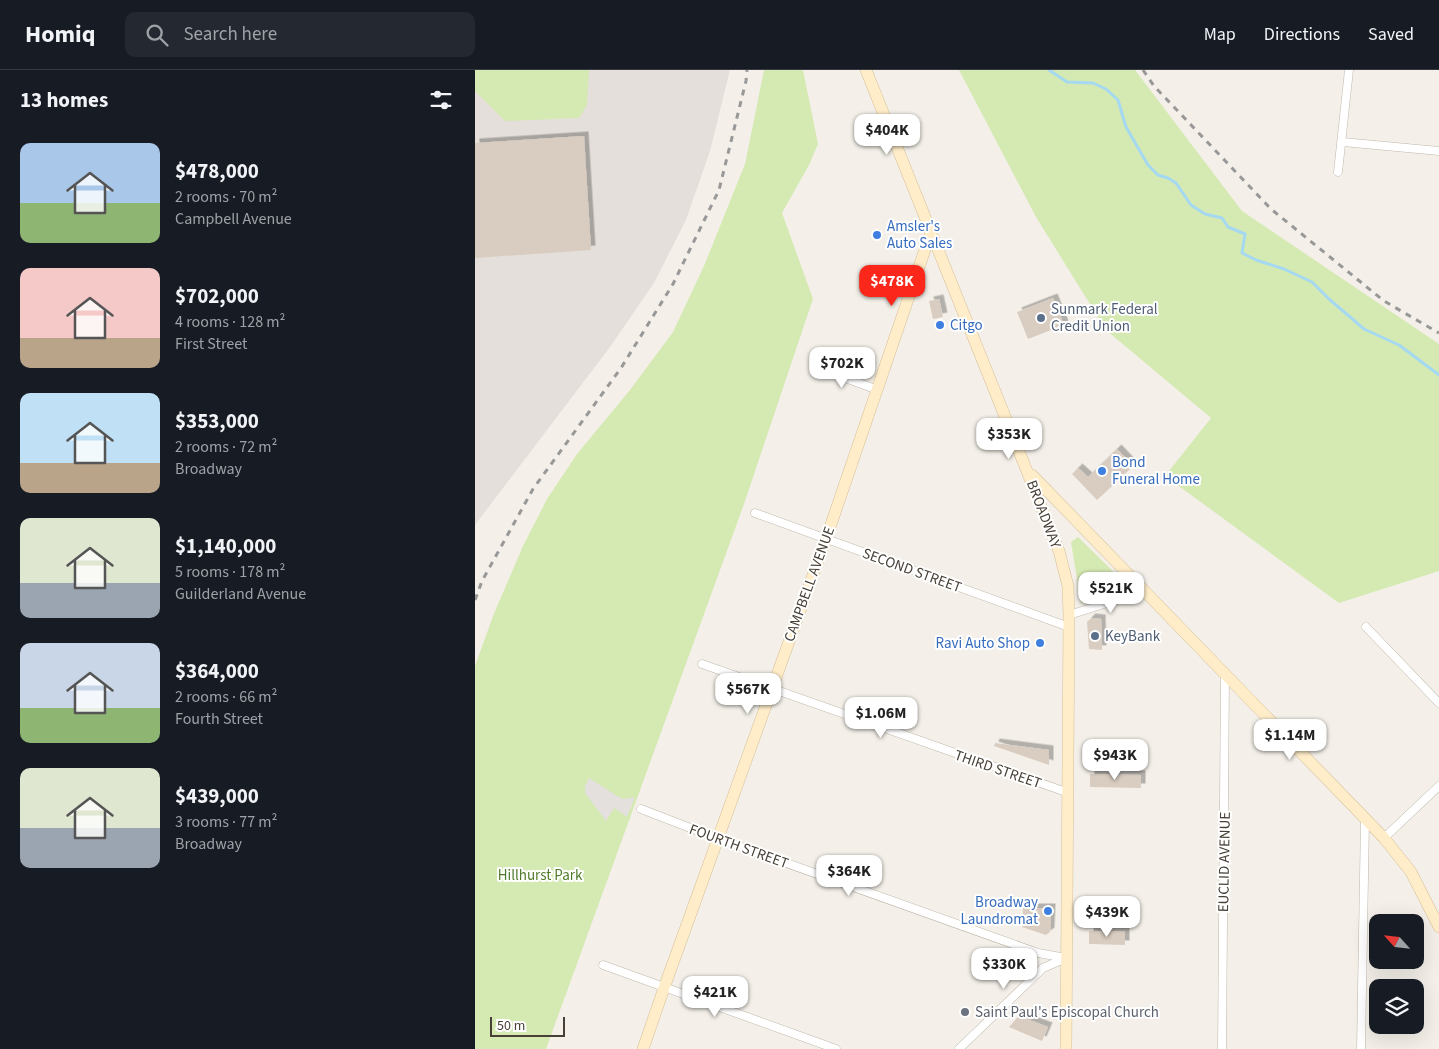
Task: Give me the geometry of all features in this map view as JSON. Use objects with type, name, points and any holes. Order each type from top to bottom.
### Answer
[{"type":"street","name":"BROADWAY","points":[[866,70],[1028,472],[1064,567],[1068,586],[1069,793],[1066,1049]]},
{"type":"street","points":[[1339,172],[1349,70]]},
{"type":"street","points":[[1343,142],[1439,151]]},
{"type":"street","name":"CAMPBELL AVENUE","points":[[643,1049],[826,539],[931,232]]},
{"type":"street","points":[[815,367],[878,390]]},
{"type":"street","points":[[1028,472],[1384,838],[1411,872],[1439,927]]},
{"type":"street","name":"SECOND STREET","points":[[755,513],[1069,627]]},
{"type":"street","points":[[1069,614],[1145,591]]},
{"type":"street","points":[[1366,627],[1439,703]]},
{"type":"street","name":"THIRD STREET","points":[[701,664],[1069,793]]},
{"type":"street","name":"EUCLID AVENUE","points":[[1222,1049],[1225,675]]},
{"type":"street","points":[[1384,838],[1439,786]]},
{"type":"street","name":"FOURTH STREET","points":[[641,808],[719,839],[1039,953],[1066,958]]},
{"type":"street","points":[[1361,1049],[1365,820]]},
{"type":"street","points":[[959,1049],[1043,968],[1066,958]]},
{"type":"street","points":[[603,965],[835,1049]]},
{"type":"shaded area","points":[[475,70],[730,70],[710,151],[686,220],[654,283],[610,347],[475,525]]},
{"type":"shaded area","points":[[589,778],[623,799],[635,797],[627,817],[614,808],[606,821],[585,793],[585,786]]},
{"type":"green space","points":[[475,70],[589,70],[587,105],[579,118],[505,121],[475,91]]},
{"type":"green space","name":"Hillhurst Park","points":[[764,70],[803,70],[818,144],[809,165],[782,213],[813,299],[744,504],[546,1049],[475,1049],[475,666],[493,616],[523,546],[547,499],[577,454],[630,390],[673,332],[704,266],[745,164]]},
{"type":"green space","points":[[959,70],[1135,70],[1242,211],[1439,344],[1439,571],[1339,603],[1165,476],[1211,418],[1106,330],[1036,217]]},
{"type":"green space","points":[[1078,537],[1130,588],[1081,603],[1071,542]]},
{"type":"building","points":[[584,136],[591,250],[475,258],[475,143]]},
{"type":"building","name":"Sunmark Federal Credit Union","points":[[1053,298],[1064,325],[1028,339],[1017,312]]},
{"type":"building","name":"Citgo","points":[[939,299],[943,317],[933,319],[929,301]]},
{"type":"building","points":[[1117,449],[1133,466],[1097,500],[1072,474],[1078,468],[1088,477]]},
{"type":"building","name":"KeyBank","points":[[1091,618],[1101,619],[1102,650],[1089,649],[1087,622]]},
{"type":"building","points":[[995,743],[1049,750],[1049,765],[994,746]]},
{"type":"building","points":[[1090,774],[1141,775],[1141,788],[1090,787]]},
{"type":"building","points":[[1023,908],[1051,908],[1050,932],[1046,935],[1022,927]]},
{"type":"building","points":[[1089,931],[1125,931],[1125,945],[1089,944]]},
{"type":"building","points":[[1019,1016],[1048,1027],[1042,1041],[1009,1027]]},
{"type":"waterway","points":[[1049,70],[1067,82],[1093,83],[1106,89],[1118,100],[1126,127],[1148,165],[1158,175],[1176,183],[1191,205],[1205,214],[1222,218],[1228,227],[1245,234],[1242,253],[1312,282],[1364,329],[1399,345],[1439,375]]},
{"type":"railway","points":[[475,600],[482,581],[533,489],[621,368],[673,284],[719,190],[746,81],[747,70]]},
{"type":"railway","points":[[1143,70],[1154,86],[1271,209],[1384,301],[1439,333]]},
{"type":"place","name":"Amsler's Auto Sales","points":[[877,235]]},
{"type":"place","name":"Sunmark Federal Credit Union","points":[[1041,318]]},
{"type":"place","name":"Citgo","points":[[940,325]]},
{"type":"place","name":"Bond Funeral Home","points":[[1102,471]]},
{"type":"place","name":"KeyBank","points":[[1095,636]]},
{"type":"place","name":"Ravi Auto Shop","points":[[1040,643]]},
{"type":"place","name":"Broadway Laundromat","points":[[1048,911]]},
{"type":"place","name":"Saint Paul's Episcopal Church","points":[[965,1012]]}]
